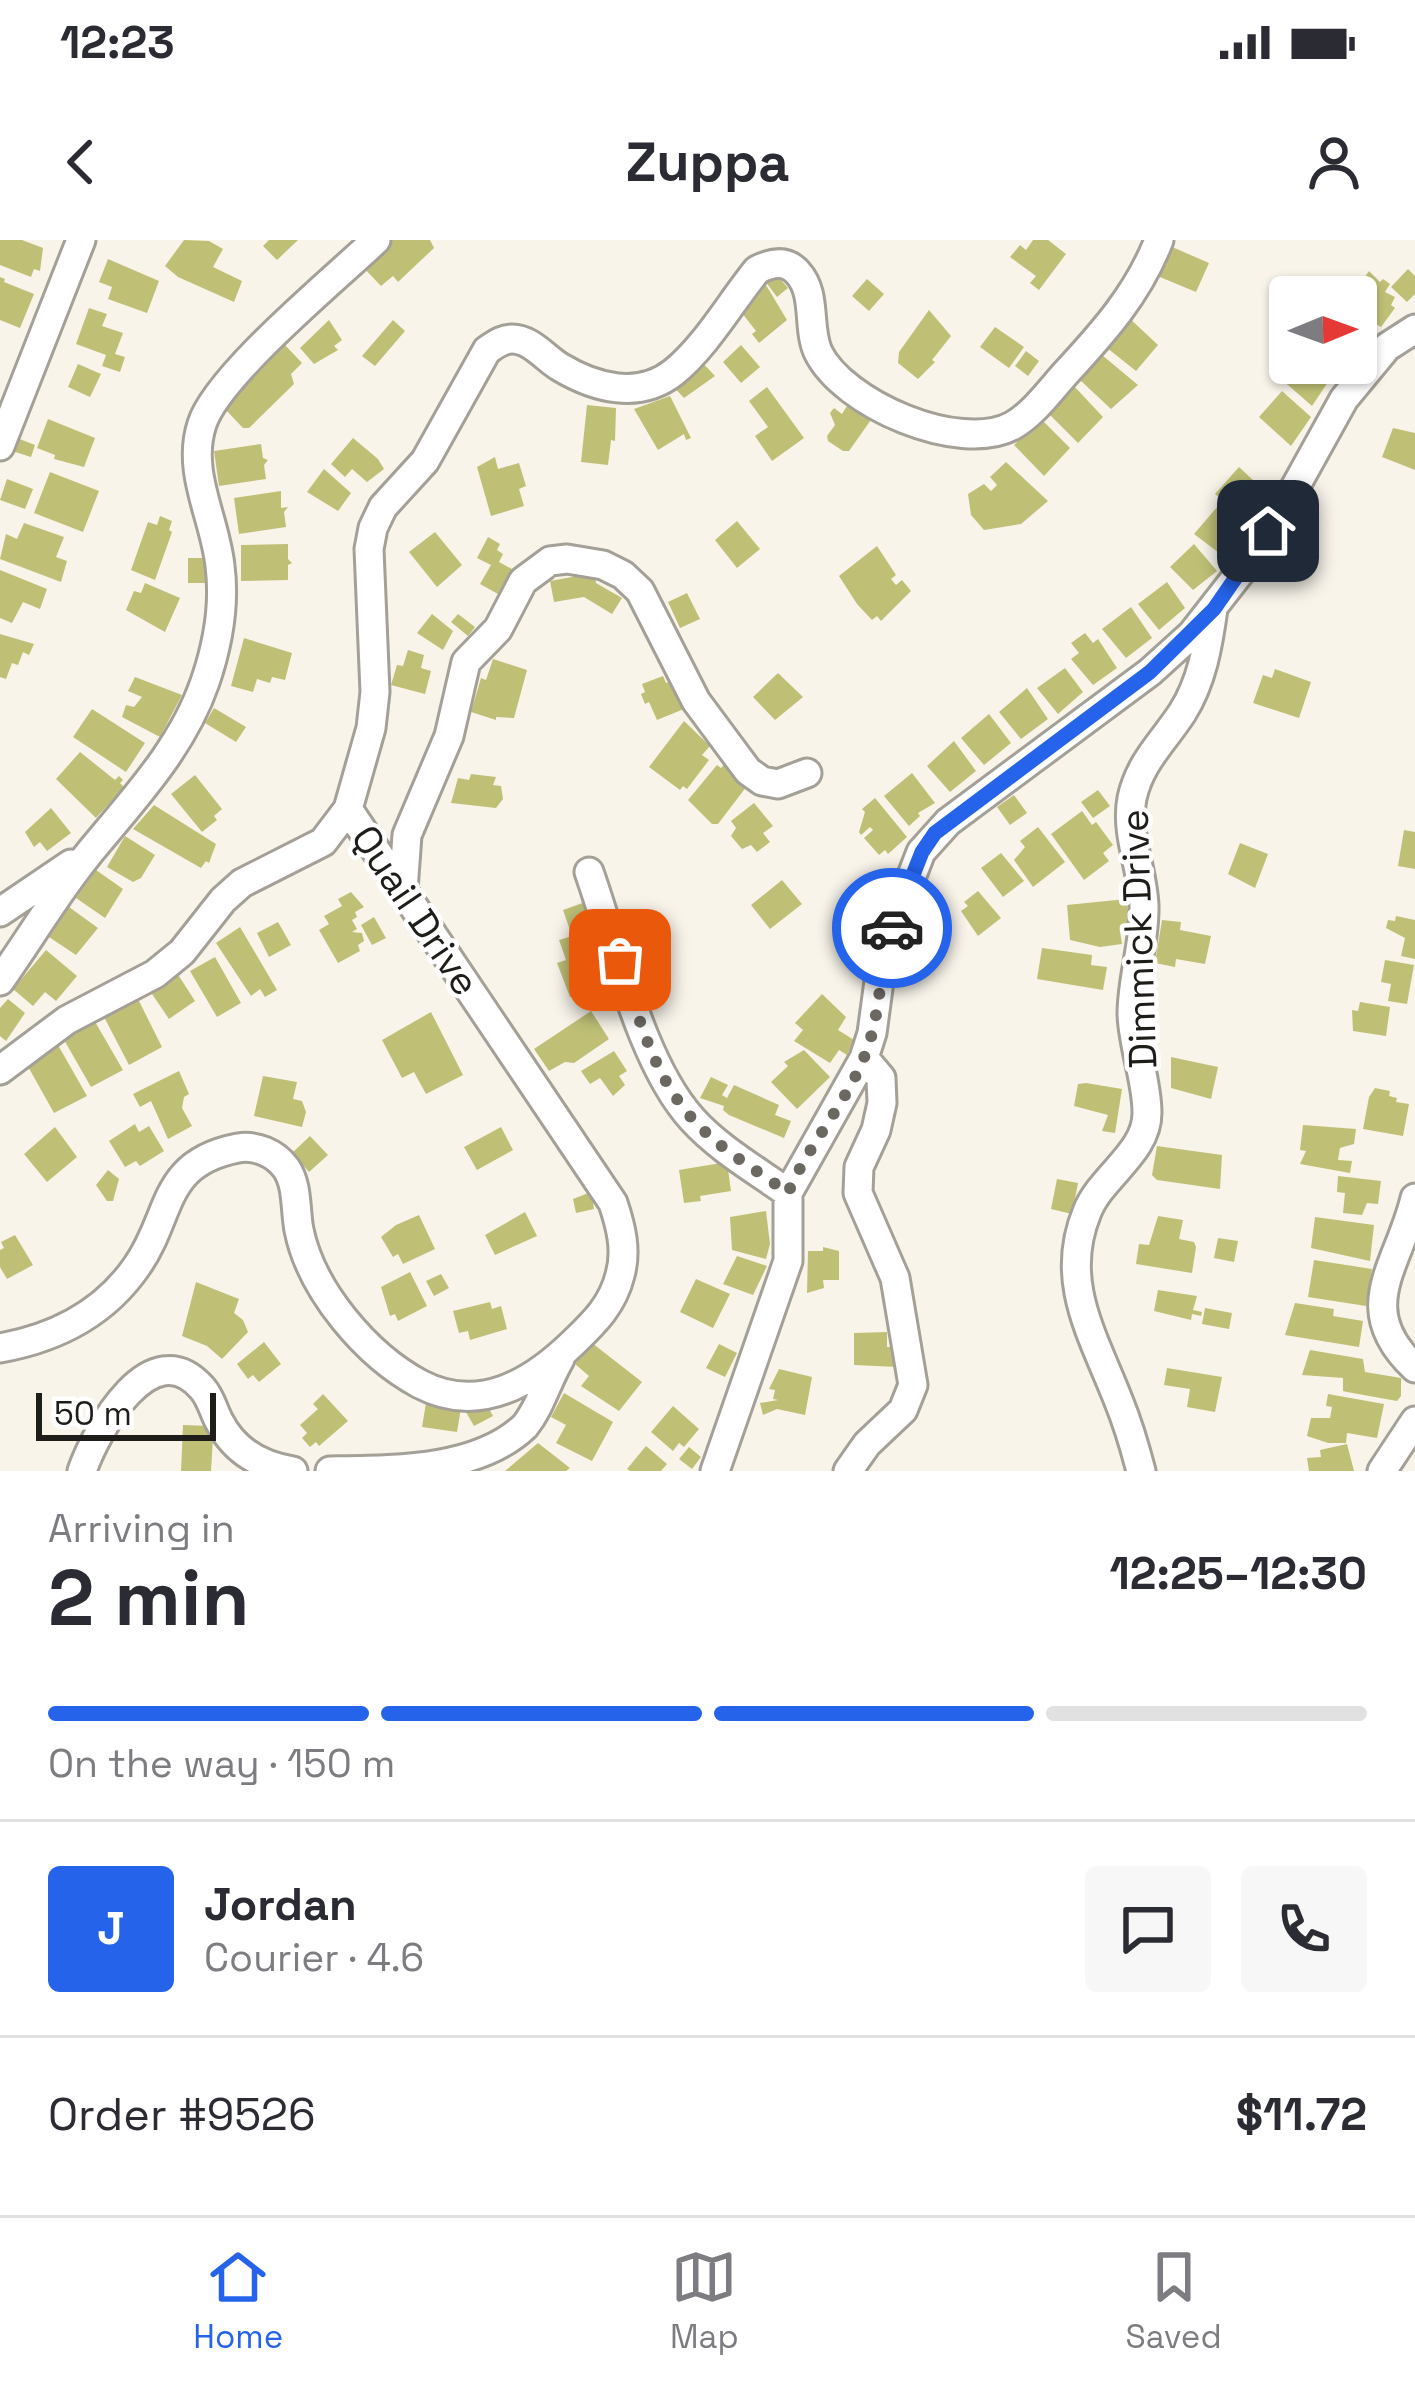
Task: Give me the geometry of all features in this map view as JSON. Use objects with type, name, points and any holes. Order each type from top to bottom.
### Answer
[{"type":"street","points":[[0,446],[82,240]]},
{"type":"street","points":[[0,981],[98,842],[155,775],[186,724],[216,648],[220,567],[197,475],[202,422],[214,398],[376,240]]},
{"type":"street","name":"Quail Drive","points":[[0,1348],[29,1343],[92,1313],[138,1266],[182,1174],[237,1148],[272,1154],[285,1167],[293,1183],[304,1247],[322,1289],[354,1329],[404,1374],[452,1395],[479,1396],[530,1381],[569,1347],[601,1316],[621,1271],[623,1247],[614,1203],[348,809],[375,692],[369,549],[382,507],[425,460],[488,350],[499,342],[526,342],[560,367],[615,389],[656,384],[686,360],[757,270],[781,263],[802,276],[813,338],[835,375],[874,403],[939,431],[991,433],[1014,425],[1034,408],[1120,314],[1159,240]]},
{"type":"street","points":[[715,1471],[788,1261],[788,1193],[864,1058],[882,959],[922,852],[935,833],[1150,672],[1214,609],[1293,491],[1344,399],[1387,347],[1415,328]]},
{"type":"street","points":[[403,890],[407,835],[449,736],[466,662],[498,628],[524,581],[550,562],[567,559],[603,565],[640,591],[696,701],[748,772],[778,784],[807,773]]},
{"type":"street","name":"Dimmick Drive","points":[[1141,1471],[1120,1403],[1082,1316],[1075,1265],[1088,1207],[1144,1131],[1147,1111],[1132,1035],[1144,903],[1131,833],[1131,804],[1149,754],[1182,713],[1198,681],[1214,609]]},
{"type":"street","points":[[0,1070],[68,1020],[155,974],[182,952],[242,883],[323,842],[348,809]]},
{"type":"street","points":[[0,912],[46,884],[98,842]]},
{"type":"street","points":[[589,872],[650,1048],[674,1096],[712,1139],[788,1193]]},
{"type":"street","points":[[848,1471],[867,1444],[903,1410],[913,1385],[896,1278],[858,1193],[860,1167],[876,1130],[881,1103],[881,1078],[864,1058]]},
{"type":"street","points":[[1415,1198],[1385,1282],[1382,1317],[1388,1337],[1415,1368]]},
{"type":"street","points":[[330,1471],[446,1469],[475,1462],[523,1429],[569,1347]]},
{"type":"street","points":[[82,1471],[107,1419],[133,1386],[160,1372],[190,1377],[203,1388],[232,1442],[253,1459],[293,1471]]},
{"type":"street","points":[[1382,1471],[1415,1421]]},
{"type":"building","points":[[0,240],[22,240],[43,248],[40,271],[34,269],[31,277],[0,265]]},
{"type":"building","points":[[184,240],[209,241],[223,249],[213,267],[242,281],[234,302],[178,277],[165,266]]},
{"type":"building","points":[[269,240],[298,240],[277,260],[263,246]]},
{"type":"building","points":[[387,240],[430,240],[434,248],[398,282],[393,276],[381,286],[361,265]]},
{"type":"building","points":[[1033,240],[1048,240],[1066,254],[1039,290],[1030,283],[1036,276],[1010,257],[1020,245],[1026,250]]},
{"type":"building","points":[[1170,246],[1209,263],[1196,292],[1155,275]]},
{"type":"building","points":[[108,259],[159,281],[147,313],[108,299],[112,287],[99,282]]},
{"type":"building","points":[[1408,269],[1415,276],[1415,294],[1407,302],[1391,287]]},
{"type":"building","points":[[775,273],[788,288],[777,297],[765,281]]},
{"type":"building","points":[[0,277],[34,294],[20,328],[0,320]]},
{"type":"building","points":[[867,279],[884,294],[869,311],[852,296]]},
{"type":"building","points":[[1377,279],[1390,284],[1385,292],[1395,297],[1391,305],[1395,308],[1381,327],[1377,325]]},
{"type":"building","points":[[766,285],[787,320],[759,343],[752,334],[756,331],[738,308]]},
{"type":"building","points":[[89,308],[107,314],[102,326],[123,333],[115,354],[125,357],[120,372],[102,366],[106,355],[76,344]]},
{"type":"building","points":[[929,310],[951,336],[918,379],[898,363],[899,352]]},
{"type":"building","points":[[1126,315],[1158,345],[1136,371],[1102,344]]},
{"type":"building","points":[[329,320],[342,340],[334,346],[338,350],[314,364],[300,348]]},
{"type":"building","points":[[393,320],[405,331],[375,366],[362,356]]},
{"type":"building","points":[[995,327],[1024,347],[1009,368],[980,347]]},
{"type":"building","points":[[285,345],[302,363],[291,374],[294,384],[249,428],[243,428],[224,408]]},
{"type":"building","points":[[741,345],[760,367],[741,383],[723,362]]},
{"type":"building","points":[[1026,351],[1039,361],[1028,376],[1015,366]]},
{"type":"building","points":[[1102,355],[1138,385],[1111,409],[1080,380]]},
{"type":"building","points":[[699,359],[715,376],[684,398],[671,384]]},
{"type":"building","points":[[78,364],[101,374],[90,397],[68,387]]},
{"type":"building","points":[[1287,384],[1327,384],[1312,406]]},
{"type":"building","points":[[1073,385],[1103,417],[1078,443],[1047,412]]},
{"type":"building","points":[[767,387],[804,438],[772,461],[755,436],[768,427],[749,401]]},
{"type":"building","points":[[1282,391],[1311,417],[1291,446],[1259,417]]},
{"type":"building","points":[[670,396],[691,438],[686,440],[684,434],[658,450],[634,409]]},
{"type":"building","points":[[850,401],[873,417],[849,451],[843,451],[828,441],[835,425],[830,413],[834,408],[842,414]]},
{"type":"building","points":[[587,405],[616,408],[608,465],[581,462]]},
{"type":"building","points":[[48,419],[95,438],[84,467],[54,459],[55,455],[37,448]]},
{"type":"building","points":[[1041,419],[1070,448],[1044,476],[1014,445]]},
{"type":"building","points":[[1393,428],[1415,433],[1415,470],[1382,457]]},
{"type":"building","points":[[17,438],[35,445],[31,457],[12,451]]},
{"type":"building","points":[[353,438],[384,469],[367,482],[352,469],[345,477],[331,464]]},
{"type":"building","points":[[261,444],[263,458],[268,460],[266,479],[219,486],[214,451]]},
{"type":"building","points":[[495,457],[498,469],[519,463],[526,486],[519,489],[524,506],[491,516],[477,467]]},
{"type":"building","points":[[1006,462],[1048,501],[1021,524],[984,530],[971,515],[968,494],[984,484],[991,491],[997,485],[990,477]]},
{"type":"building","points":[[1239,467],[1268,494],[1257,502],[1248,520],[1215,494]]},
{"type":"building","points":[[324,469],[351,493],[338,511],[307,492]]},
{"type":"building","points":[[50,472],[99,491],[83,532],[34,513]]},
{"type":"building","points":[[7,479],[33,489],[25,509],[0,500]]},
{"type":"building","points":[[281,491],[281,508],[288,507],[286,527],[239,534],[234,498]]},
{"type":"building","points":[[1218,506],[1244,531],[1223,556],[1194,534]]},
{"type":"building","points":[[160,516],[172,521],[172,532],[155,580],[131,570],[148,522],[157,525]]},
{"type":"building","points":[[737,521],[760,549],[737,568],[715,540]]},
{"type":"building","points":[[24,523],[64,537],[56,557],[67,561],[61,582],[0,559],[6,534],[17,539]]},
{"type":"building","points":[[435,532],[462,565],[437,587],[409,552]]},
{"type":"building","points":[[488,537],[500,544],[499,562],[512,569],[498,594],[480,584],[491,565],[477,558]]},
{"type":"building","points":[[288,544],[292,563],[288,580],[241,581],[241,545]]},
{"type":"building","points":[[1194,544],[1217,571],[1193,590],[1170,567]]},
{"type":"building","points":[[877,546],[896,575],[891,579],[896,585],[902,580],[911,591],[881,621],[877,616],[872,620],[857,604],[839,576]]},
{"type":"building","points":[[188,558],[207,558],[207,583],[188,583]]},
{"type":"building","points":[[0,570],[47,589],[40,609],[23,602],[12,623],[0,618]]},
{"type":"building","points":[[594,573],[596,583],[622,598],[612,614],[584,597],[554,602],[550,581]]},
{"type":"building","points":[[1167,582],[1185,608],[1159,630],[1138,604]]},
{"type":"building","points":[[145,583],[180,598],[165,632],[126,610],[134,591],[141,593]]},
{"type":"building","points":[[687,593],[700,619],[680,628],[668,602]]},
{"type":"building","points":[[1131,607],[1152,638],[1126,658],[1102,629]]},
{"type":"building","points":[[432,614],[453,631],[443,650],[417,633]]},
{"type":"building","points":[[458,614],[475,627],[468,636],[451,622]]},
{"type":"building","points":[[1085,633],[1093,643],[1098,639],[1117,668],[1093,685],[1071,659],[1079,653],[1071,643]]},
{"type":"building","points":[[0,634],[34,644],[29,655],[23,652],[18,665],[12,663],[6,679],[0,677]]},
{"type":"building","points":[[244,638],[292,653],[285,680],[257,679],[253,692],[231,686]]},
{"type":"building","points":[[408,650],[424,655],[421,668],[431,671],[425,694],[391,685]]},
{"type":"building","points":[[493,659],[527,670],[514,718],[496,720],[471,712],[481,678],[486,680]]},
{"type":"building","points":[[1065,668],[1083,692],[1058,714],[1037,688]]},
{"type":"building","points":[[1275,669],[1311,682],[1299,718],[1253,703],[1263,675],[1272,678]]},
{"type":"building","points":[[778,673],[803,697],[775,720],[753,697]]},
{"type":"building","points":[[663,676],[666,683],[671,681],[684,709],[657,720],[649,702],[645,704],[642,684]]},
{"type":"building","points":[[135,677],[182,695],[160,737],[122,717],[126,705],[134,707],[142,697],[128,691]]},
{"type":"building","points":[[1027,688],[1048,719],[1021,739],[999,712]]},
{"type":"building","points":[[214,708],[246,727],[236,742],[205,723]]},
{"type":"building","points":[[92,709],[145,743],[126,772],[73,737]]},
{"type":"building","points":[[989,714],[1011,743],[984,765],[961,738]]},
{"type":"building","points":[[684,721],[710,746],[702,755],[709,760],[687,789],[680,790],[649,767]]},
{"type":"building","points":[[954,741],[976,771],[950,792],[927,766]]},
{"type":"building","points":[[80,752],[115,780],[119,776],[123,780],[124,787],[96,818],[56,779]]},
{"type":"building","points":[[726,762],[750,782],[718,824],[712,824],[688,800],[717,765],[721,768]]},
{"type":"building","points":[[912,773],[935,803],[918,813],[909,826],[884,796]]},
{"type":"building","points":[[471,774],[496,777],[493,785],[501,786],[503,799],[496,808],[451,803],[458,778],[469,780]]},
{"type":"building","points":[[195,775],[222,809],[202,832],[171,794]]},
{"type":"building","points":[[1098,790],[1110,806],[1093,818],[1081,802]]},
{"type":"building","points":[[1014,795],[1027,813],[1010,825],[997,807]]},
{"type":"building","points":[[875,798],[907,837],[888,854],[885,850],[879,855],[864,838],[873,830],[870,827],[859,832],[862,809]]},
{"type":"building","points":[[754,803],[773,826],[763,833],[770,842],[757,852],[751,845],[742,849],[731,836],[736,828],[731,821]]},
{"type":"building","points":[[154,805],[216,844],[209,863],[201,868],[133,829]]},
{"type":"building","points":[[51,808],[71,833],[47,851],[40,842],[34,847],[25,832]]},
{"type":"building","points":[[1082,811],[1113,845],[1103,853],[1109,861],[1084,880],[1051,834]]},
{"type":"building","points":[[1038,827],[1065,862],[1033,887],[1014,860],[1025,847],[1020,841]]},
{"type":"building","points":[[1404,830],[1415,832],[1415,869],[1398,866]]},
{"type":"building","points":[[125,836],[155,855],[141,878],[133,882],[107,867]]},
{"type":"building","points":[[1240,843],[1268,854],[1255,888],[1228,874]]},
{"type":"building","points":[[1001,853],[1024,881],[1003,897],[981,868]]},
{"type":"building","points":[[96,870],[123,889],[105,918],[76,898]]},
{"type":"building","points":[[782,880],[802,904],[770,929],[751,905]]},
{"type":"building","points":[[978,891],[1001,918],[978,936],[961,911]]},
{"type":"building","points":[[351,892],[364,907],[355,912],[357,917],[352,920],[357,929],[352,932],[362,933],[364,941],[358,945],[360,951],[338,963],[319,930],[329,924],[324,916],[342,906],[338,899]]},
{"type":"building","points":[[1126,899],[1131,929],[1120,931],[1122,944],[1100,947],[1070,940],[1067,905]]},
{"type":"building","points":[[588,901],[599,931],[585,936],[603,985],[570,997],[557,963],[566,960],[559,940],[572,936],[563,910]]},
{"type":"building","points":[[69,907],[98,928],[76,955],[49,937]]},
{"type":"building","points":[[1396,916],[1415,920],[1415,959],[1401,956],[1405,938],[1386,928]]},
{"type":"building","points":[[374,917],[386,938],[372,945],[361,925]]},
{"type":"building","points":[[1162,920],[1181,922],[1180,930],[1211,936],[1205,964],[1176,959],[1175,967],[1155,963]]},
{"type":"building","points":[[278,922],[291,945],[269,957],[257,933]]},
{"type":"building","points":[[240,927],[277,990],[265,997],[260,989],[251,996],[216,943]]},
{"type":"building","points":[[1042,948],[1092,955],[1091,965],[1107,967],[1103,990],[1037,979]]},
{"type":"building","points":[[46,950],[77,976],[56,1001],[45,992],[33,1006],[13,989]]},
{"type":"building","points":[[215,957],[241,1003],[217,1017],[190,971]]},
{"type":"building","points":[[1385,960],[1414,965],[1407,1004],[1388,1001],[1391,984],[1381,982]]},
{"type":"building","points":[[177,973],[195,1001],[169,1019],[150,991]]},
{"type":"building","points":[[822,994],[846,1017],[838,1030],[854,1040],[847,1055],[839,1050],[830,1063],[794,1041],[803,1030],[795,1023]]},
{"type":"building","points":[[137,997],[162,1047],[129,1065],[103,1015]]},
{"type":"building","points":[[8,999],[25,1013],[6,1041],[0,1036],[0,1008]]},
{"type":"building","points":[[1360,1002],[1390,1007],[1386,1036],[1353,1031],[1352,1010],[1358,1011]]},
{"type":"building","points":[[591,1011],[609,1039],[574,1063],[565,1062],[549,1071],[534,1049]]},
{"type":"building","points":[[431,1012],[463,1075],[426,1094],[414,1072],[402,1078],[382,1040]]},
{"type":"building","points":[[94,1020],[123,1070],[91,1087],[63,1038]]},
{"type":"building","points":[[58,1045],[87,1096],[54,1113],[26,1063]]},
{"type":"building","points":[[804,1050],[830,1077],[797,1109],[771,1082],[788,1066],[784,1062]]},
{"type":"building","points":[[614,1051],[627,1071],[619,1076],[625,1085],[613,1096],[600,1078],[590,1084],[581,1071]]},
{"type":"building","points":[[1171,1057],[1218,1067],[1211,1099],[1171,1088]]},
{"type":"building","points":[[179,1071],[189,1094],[182,1108],[192,1126],[168,1139],[151,1101],[140,1107],[133,1094]]},
{"type":"building","points":[[263,1076],[297,1082],[293,1099],[302,1101],[306,1112],[302,1127],[254,1116]]},
{"type":"building","points":[[711,1077],[728,1085],[722,1095],[727,1098],[734,1085],[779,1105],[775,1115],[791,1121],[784,1138],[700,1098]]},
{"type":"building","points":[[1078,1084],[1122,1089],[1115,1133],[1102,1131],[1108,1115],[1074,1106]]},
{"type":"building","points":[[1375,1088],[1390,1091],[1396,1102],[1409,1104],[1403,1136],[1363,1129]]},
{"type":"building","points":[[135,1124],[139,1132],[149,1126],[164,1151],[140,1166],[136,1161],[125,1167],[109,1141]]},
{"type":"building","points":[[1303,1125],[1356,1129],[1354,1144],[1340,1148],[1338,1160],[1352,1161],[1350,1173],[1300,1164],[1306,1151],[1300,1150]]},
{"type":"building","points":[[55,1127],[77,1157],[47,1182],[24,1154]]},
{"type":"building","points":[[501,1127],[513,1150],[477,1170],[464,1147]]},
{"type":"building","points":[[310,1136],[328,1155],[309,1172],[292,1153]]},
{"type":"building","points":[[1157,1146],[1222,1155],[1220,1189],[1157,1180],[1152,1175]]},
{"type":"building","points":[[727,1162],[731,1191],[684,1203],[679,1170]]},
{"type":"building","points":[[108,1170],[119,1179],[113,1201],[107,1201],[96,1185]]},
{"type":"building","points":[[1338,1176],[1381,1181],[1378,1204],[1367,1203],[1362,1215],[1343,1213],[1345,1193],[1337,1192]]},
{"type":"building","points":[[1057,1179],[1078,1183],[1072,1214],[1051,1209]]},
{"type":"building","points":[[591,1192],[594,1209],[576,1213],[573,1199]]},
{"type":"building","points":[[766,1211],[770,1244],[766,1259],[732,1250],[730,1217]]},
{"type":"building","points":[[525,1212],[537,1236],[495,1255],[485,1235]]},
{"type":"building","points":[[419,1215],[435,1249],[403,1264],[381,1237]]},
{"type":"building","points":[[1158,1216],[1183,1220],[1179,1239],[1194,1242],[1196,1247],[1192,1273],[1136,1264],[1139,1244],[1149,1245]]},
{"type":"building","points":[[1315,1217],[1374,1225],[1370,1261],[1311,1248]]},
{"type":"building","points":[[15,1235],[33,1265],[7,1279],[0,1267],[1,1242]]},
{"type":"building","points":[[1218,1238],[1238,1241],[1234,1262],[1214,1258]]},
{"type":"building","points":[[823,1247],[839,1251],[839,1280],[823,1280],[824,1288],[807,1293],[808,1251],[823,1251]]},
{"type":"building","points":[[737,1256],[767,1266],[753,1295],[723,1284]]},
{"type":"building","points":[[1314,1260],[1372,1269],[1366,1306],[1308,1297]]},
{"type":"building","points":[[410,1272],[427,1306],[398,1321],[395,1314],[390,1316],[381,1287]]},
{"type":"building","points":[[441,1274],[449,1288],[434,1296],[426,1281]]},
{"type":"building","points":[[696,1279],[730,1294],[713,1328],[680,1312]]},
{"type":"building","points":[[196,1282],[239,1299],[234,1313],[248,1332],[222,1359],[207,1346],[182,1336]]},
{"type":"building","points":[[1158,1290],[1197,1296],[1193,1310],[1202,1312],[1201,1316],[1192,1314],[1191,1320],[1154,1311]]},
{"type":"building","points":[[490,1302],[492,1309],[501,1306],[507,1329],[470,1340],[468,1331],[459,1333],[453,1311]]},
{"type":"building","points":[[1295,1303],[1334,1309],[1333,1316],[1363,1321],[1359,1347],[1285,1335]]},
{"type":"building","points":[[1205,1308],[1232,1313],[1229,1329],[1202,1324]]},
{"type":"building","points":[[887,1332],[887,1347],[897,1347],[897,1367],[854,1365],[854,1333]]},
{"type":"building","points":[[264,1342],[281,1364],[259,1382],[253,1375],[248,1379],[237,1364]]},
{"type":"building","points":[[592,1343],[642,1382],[619,1411],[581,1386],[589,1376],[575,1364]]},
{"type":"building","points":[[719,1344],[737,1353],[725,1377],[706,1368]]},
{"type":"building","points":[[1310,1350],[1363,1359],[1365,1372],[1401,1378],[1401,1396],[1397,1401],[1347,1392],[1343,1378],[1302,1375]]},
{"type":"building","points":[[1167,1368],[1222,1377],[1215,1412],[1187,1407],[1190,1389],[1164,1385]]},
{"type":"building","points":[[779,1369],[812,1377],[805,1415],[777,1409],[763,1415],[760,1403],[778,1400],[773,1399],[775,1390],[769,1389]]},
{"type":"building","points":[[564,1393],[613,1422],[592,1461],[556,1443],[566,1425],[551,1417]]},
{"type":"building","points":[[323,1394],[348,1421],[319,1446],[316,1442],[310,1447],[300,1425],[318,1409],[313,1404]]},
{"type":"building","points":[[1328,1394],[1384,1404],[1377,1438],[1347,1433],[1346,1443],[1328,1443],[1307,1436],[1311,1418],[1330,1418]]},
{"type":"building","points":[[485,1402],[493,1416],[474,1426],[466,1412]]},
{"type":"building","points":[[426,1403],[461,1408],[457,1432],[422,1427]]},
{"type":"building","points":[[673,1406],[699,1429],[684,1447],[679,1443],[673,1451],[651,1432]]},
{"type":"building","points":[[183,1425],[209,1426],[211,1471],[181,1471]]},
{"type":"building","points":[[538,1443],[570,1468],[505,1471]]},
{"type":"building","points":[[1347,1444],[1354,1471],[1309,1471],[1307,1458],[1321,1457],[1320,1450]]},
{"type":"building","points":[[646,1446],[667,1464],[661,1471],[627,1469]]},
{"type":"building","points":[[689,1447],[701,1457],[692,1469],[679,1459]]},
{"type":"way so far","points":[[620,960],[650,1048],[674,1096],[712,1139],[788,1193],[864,1058],[892,928]]},
{"type":"route","points":[[892,928],[922,852],[935,833],[1150,672],[1192,634],[1268,531]]}]
